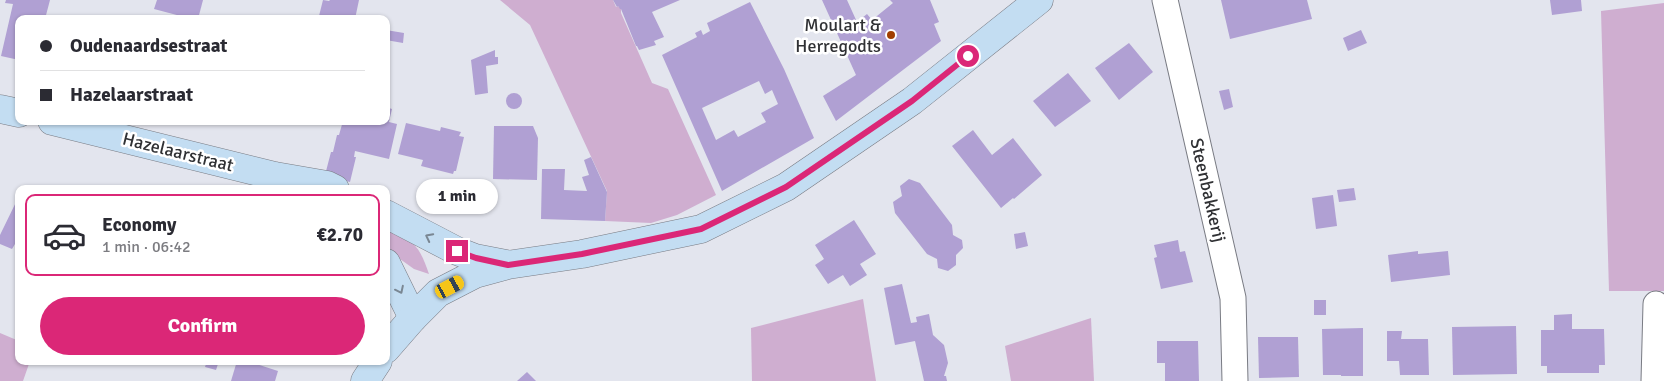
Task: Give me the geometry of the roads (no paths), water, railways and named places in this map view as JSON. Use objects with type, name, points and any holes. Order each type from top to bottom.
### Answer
[{"type":"main road","points":[[390,344],[438,293],[475,274],[508,265],[582,254],[701,229],[786,187],[912,101],[1039,0]]},
{"type":"main road","points":[[0,109],[15,112]]},
{"type":"main road","name":"Hazelaarstraat","points":[[67,125],[285,182],[327,185]]},
{"type":"main road","points":[[390,216],[457,251],[476,258],[508,265]]},
{"type":"main road","points":[[390,271],[413,318]]},
{"type":"main road","points":[[365,381],[375,365]]},
{"type":"street","name":"Steenbakkerij","points":[[1165,0],[1232,298],[1236,381]]},
{"type":"street","points":[[1654,381],[1656,304]]},
{"type":"place","name":"Moulart & Herregodts","points":[[891,35]]}]
